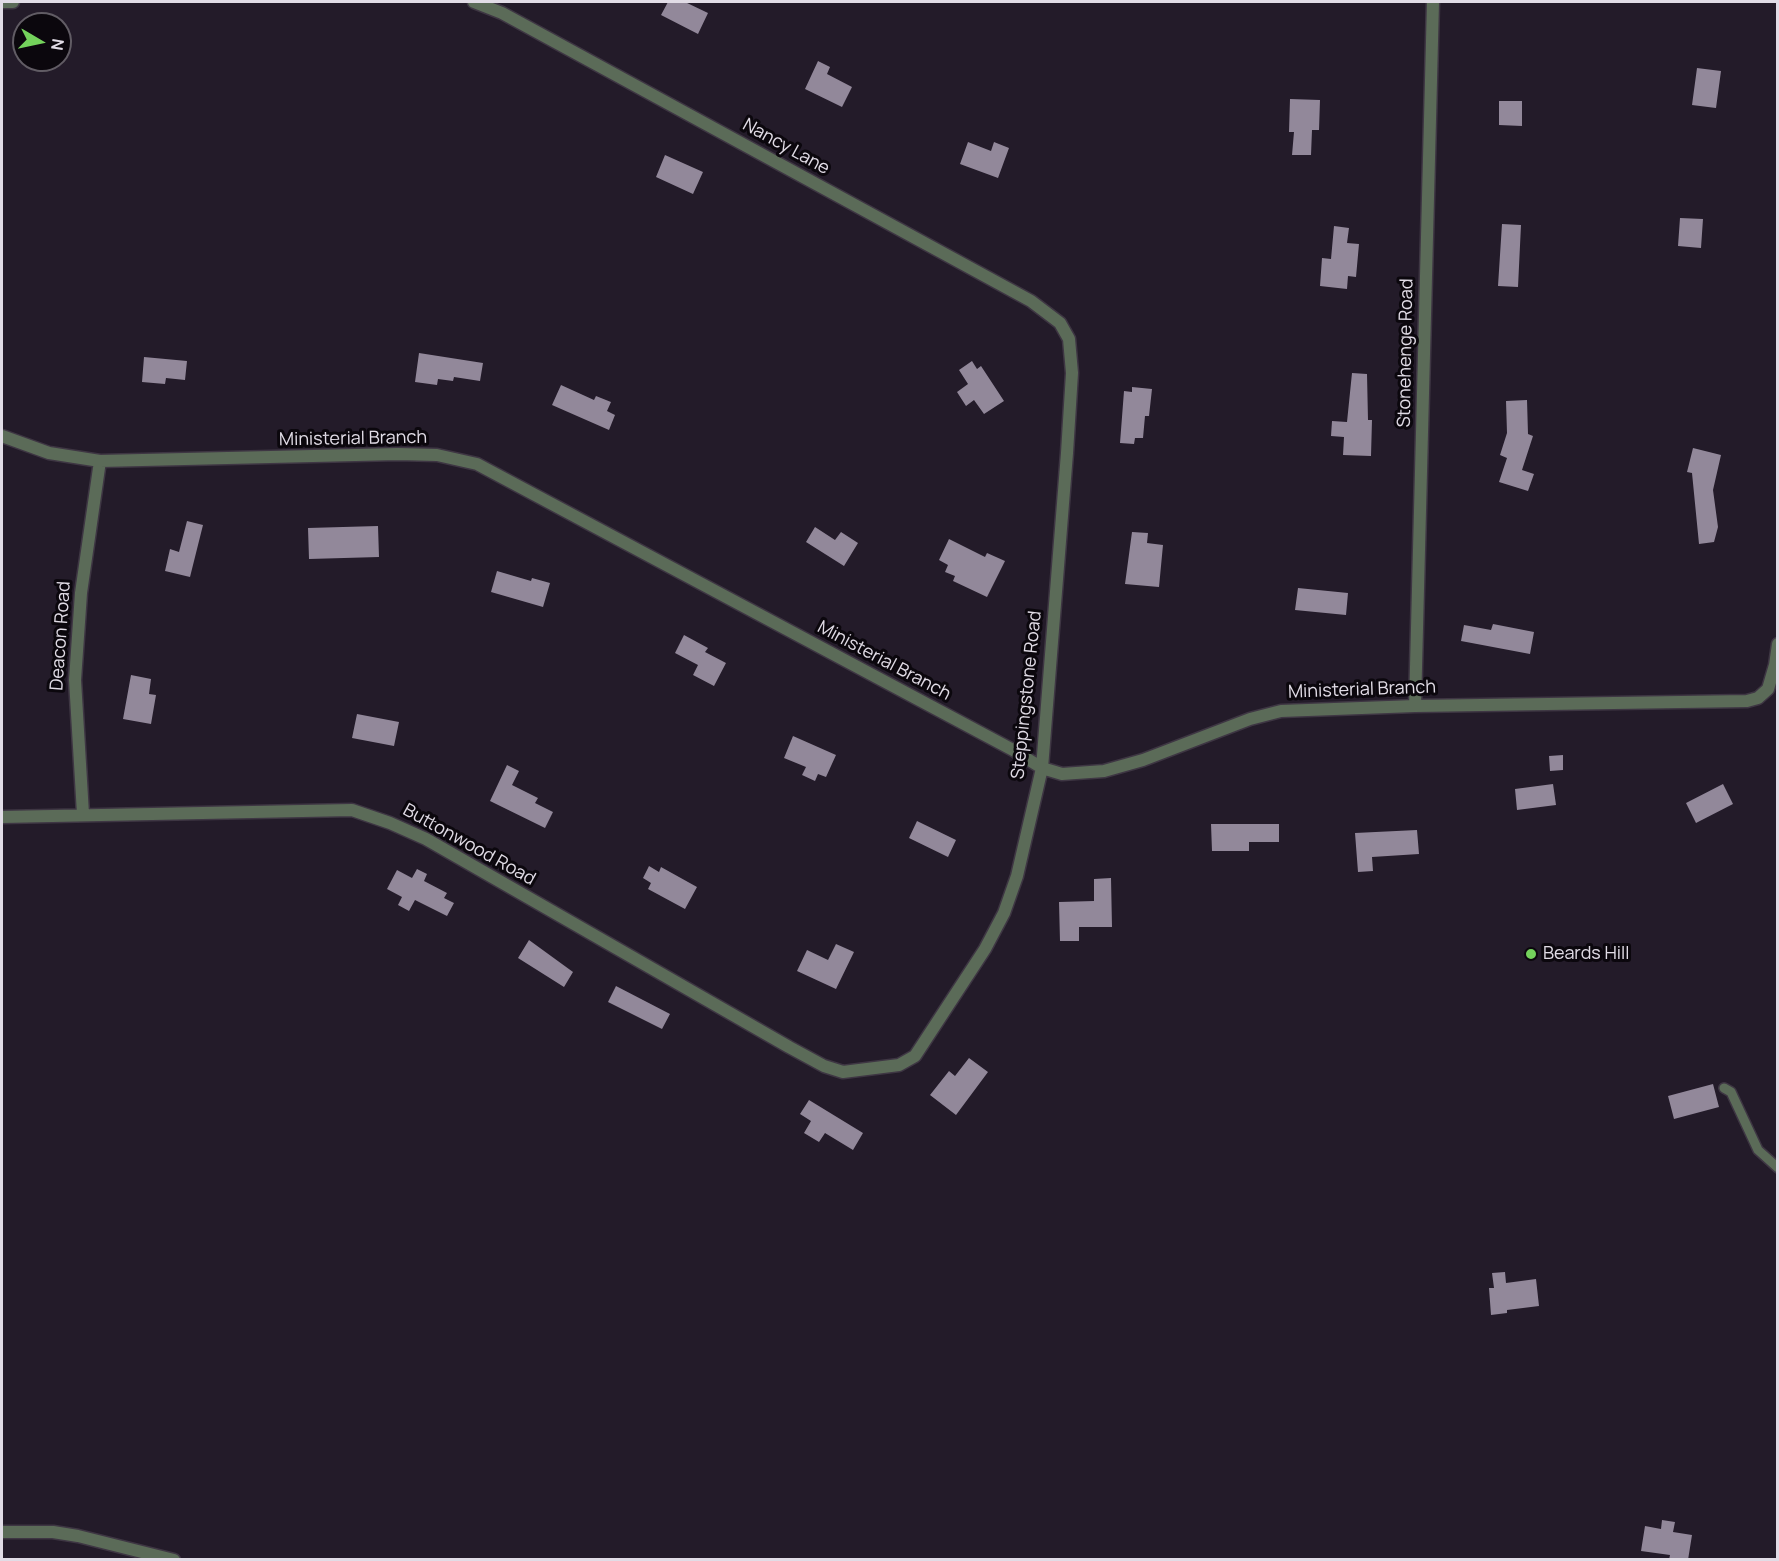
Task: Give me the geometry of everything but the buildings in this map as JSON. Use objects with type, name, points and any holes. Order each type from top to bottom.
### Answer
[{"type":"street","points":[[2,2],[13,2]]},
{"type":"street","name":"Nancy Lane","points":[[474,2],[502,13],[1031,301],[1060,323],[1069,339]]},
{"type":"street","name":"Stonehenge Road","points":[[1415,706],[1433,2]]},
{"type":"street","name":"Steppingstone Road","points":[[876,1068],[899,1065],[915,1056],[995,931],[1017,876],[1042,768],[1068,442],[1072,373],[1069,339]]},
{"type":"street","name":"Ministerial Branch","points":[[2,436],[49,453],[100,461],[398,454],[437,456],[477,464],[1013,750],[1042,768],[1062,774],[1104,771],[1281,711],[1415,706],[1736,702],[1758,698],[1768,689],[1778,644]]},
{"type":"street","name":"Deacon Road","points":[[83,814],[75,680],[81,593],[100,461]]},
{"type":"street","name":"Buttonwood Road","points":[[2,817],[352,810],[426,839],[598,940],[824,1066],[843,1072],[876,1068]]},
{"type":"street","points":[[2,1532],[78,1536],[174,1560]]},
{"type":"lane","points":[[1724,1088],[1731,1092],[1758,1150],[1778,1168]]},
{"type":"place","name":"Beards Hill","points":[[1531,954]]}]
